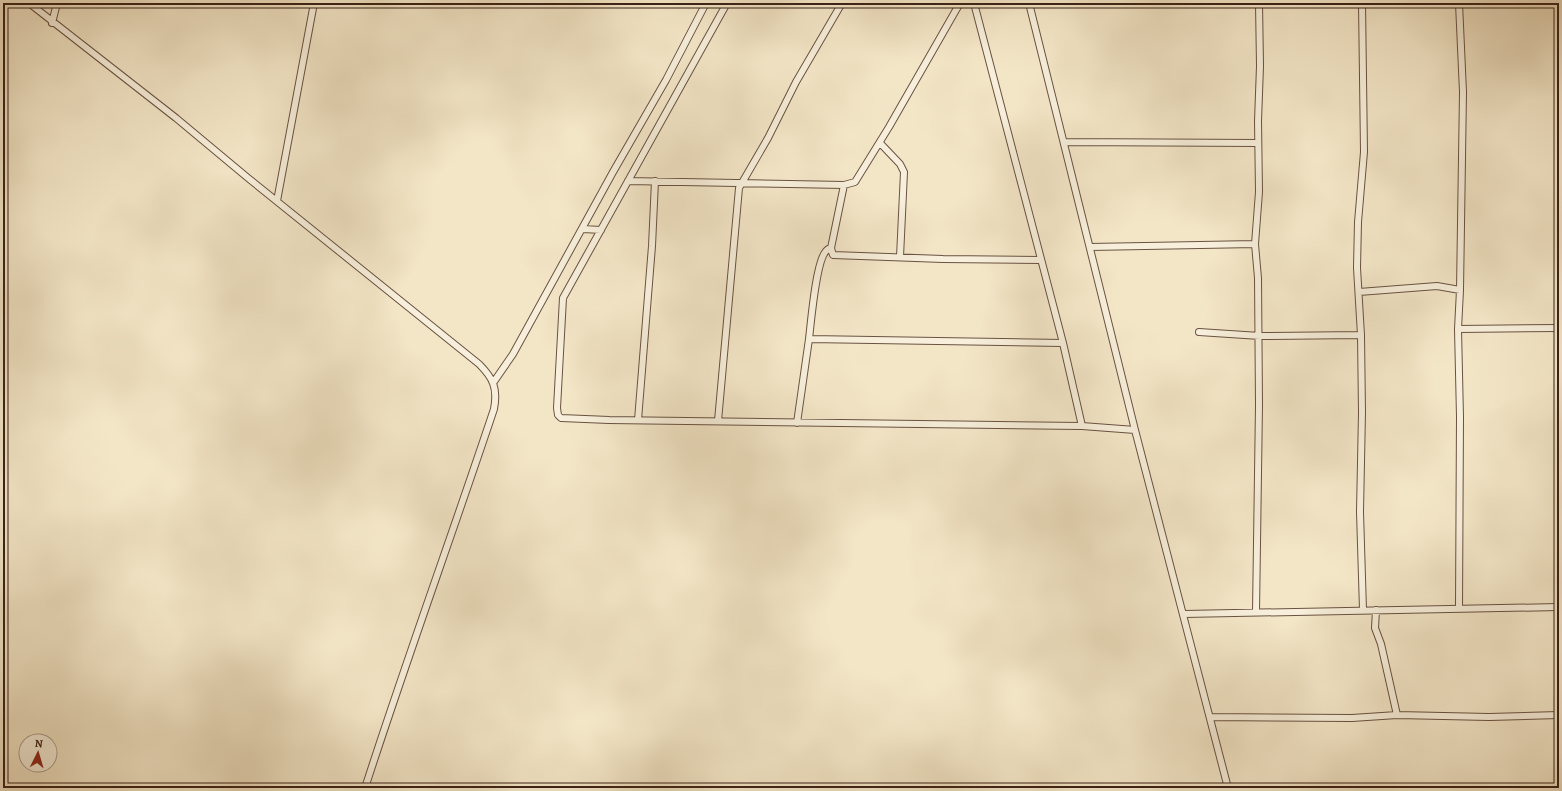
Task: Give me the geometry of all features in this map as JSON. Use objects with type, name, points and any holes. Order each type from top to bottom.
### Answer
[{"type":"street","points":[[29,3],[52,23],[176,118],[479,364],[489,374],[493,383],[496,397],[494,408],[464,501],[394,698],[365,788]]},
{"type":"street","points":[[52,23],[57,3]]},
{"type":"street","points":[[277,201],[314,3]]},
{"type":"street","points":[[493,383],[513,354],[613,172],[666,80],[706,3]]},
{"type":"street","points":[[728,3],[563,298],[557,408],[558,415],[561,418],[609,420],[1082,426],[1135,430]]},
{"type":"street","points":[[718,422],[739,188],[768,138],[796,82],[842,3]]},
{"type":"street","points":[[628,181],[844,185],[855,182],[880,143],[960,3]]},
{"type":"street","points":[[974,3],[1063,343],[1082,426]]},
{"type":"street","points":[[1029,3],[1135,430],[1228,788]]},
{"type":"street","points":[[1256,612],[1260,336],[1255,244],[1259,192],[1259,3]]},
{"type":"street","points":[[1362,3],[1364,152],[1358,222],[1362,412],[1360,512],[1363,610]]},
{"type":"street","points":[[1459,3],[1463,92],[1458,329],[1460,417],[1459,608]]},
{"type":"street","points":[[1064,142],[1258,143]]},
{"type":"street","points":[[880,143],[900,164],[904,172],[900,257]]},
{"type":"street","points":[[638,420],[652,246],[655,181]]},
{"type":"street","points":[[844,185],[831,248],[834,255],[1041,260]]},
{"type":"street","points":[[582,229],[601,230]]},
{"type":"street","points":[[1090,247],[1255,244]]},
{"type":"street","points":[[797,423],[815,288],[823,256],[826,250],[831,248]]},
{"type":"street","points":[[1359,292],[1437,286],[1460,290]]},
{"type":"street","points":[[1458,329],[1559,328]]},
{"type":"street","points":[[1199,332],[1260,336],[1361,335]]},
{"type":"street","points":[[809,338],[1063,343]]},
{"type":"street","points":[[1559,377],[1559,457]]},
{"type":"street","points":[[1184,614],[1559,607]]},
{"type":"street","points":[[1376,610],[1375,628],[1381,644],[1397,715]]},
{"type":"street","points":[[1210,717],[1352,718],[1397,715],[1496,717],[1559,715]]},
{"type":"green space","points":[[1218,785],[1219,788],[1126,787]]}]
